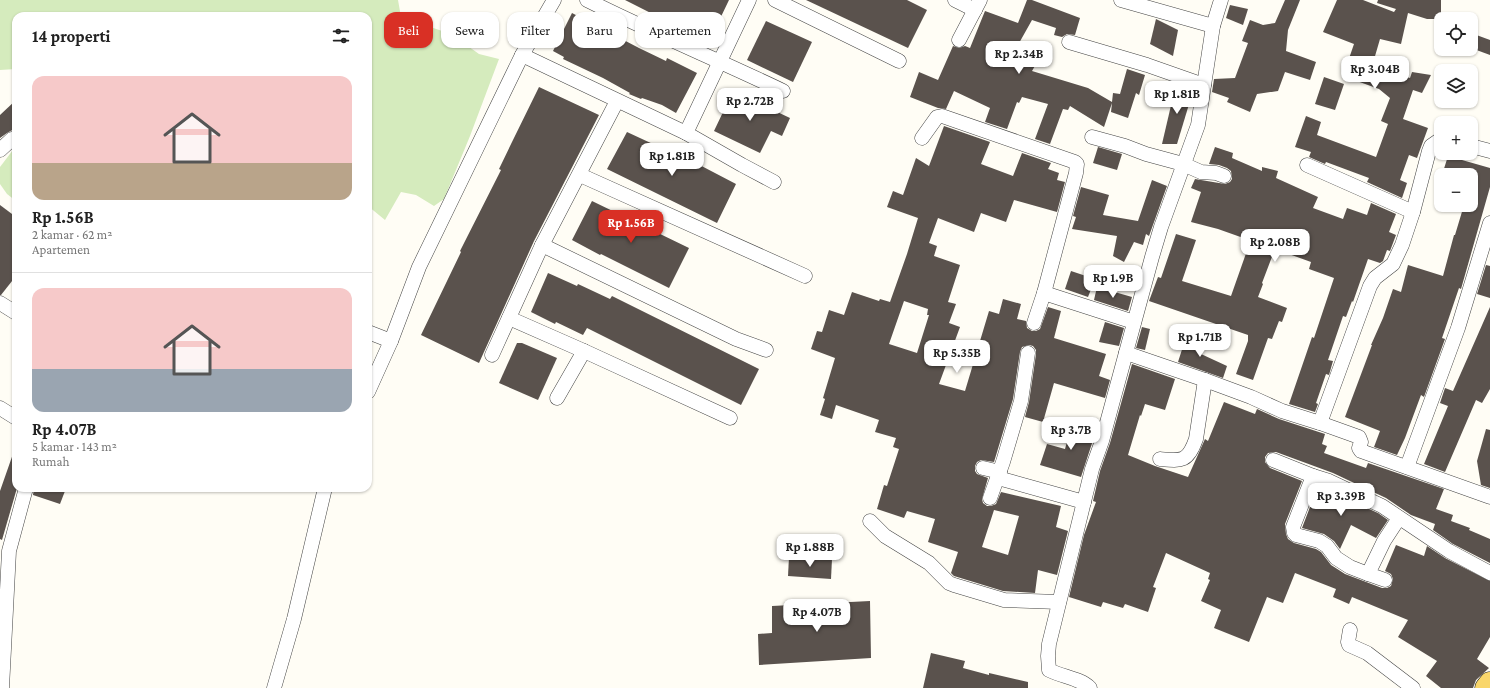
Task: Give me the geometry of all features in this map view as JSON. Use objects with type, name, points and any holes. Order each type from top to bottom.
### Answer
[{"type":"main road","points":[[1486,688],[1490,683]]},
{"type":"street","points":[[372,383],[391,341],[419,267],[522,55],[554,0]]},
{"type":"street","points":[[587,0],[783,91]]},
{"type":"street","points":[[686,133],[749,0]]},
{"type":"street","points":[[775,0],[899,61]]},
{"type":"street","points":[[955,0],[977,5],[959,40]]},
{"type":"street","points":[[1121,0],[1213,26]]},
{"type":"street","points":[[1090,688],[1085,683],[1059,675],[1049,670],[1049,644],[1084,502],[1160,227],[1198,125],[1213,26],[1221,0]]},
{"type":"street","points":[[1069,42],[1147,65],[1204,85]]},
{"type":"street","points":[[522,55],[686,133],[742,166],[774,182]]},
{"type":"street","points":[[492,355],[542,244],[580,175],[617,101]]},
{"type":"street","points":[[922,138],[937,117],[942,116],[1075,162],[1077,164],[1076,173],[1044,293],[1034,323]]},
{"type":"street","points":[[1092,137],[1183,164],[1201,172],[1216,173],[1224,176]]},
{"type":"street","points":[[0,150],[12,139]]},
{"type":"street","points":[[1320,422],[1370,286],[1375,278],[1393,264],[1402,245],[1413,212],[1429,151],[1431,146],[1434,144]]},
{"type":"street","points":[[1478,148],[1490,151]]},
{"type":"street","points":[[1307,165],[1413,212]]},
{"type":"street","points":[[580,175],[805,276]]},
{"type":"street","points":[[1407,466],[1458,328],[1490,223]]},
{"type":"street","points":[[542,244],[736,339],[766,350]]},
{"type":"street","points":[[1044,293],[1134,322]]},
{"type":"street","points":[[0,304],[12,311]]},
{"type":"street","points":[[509,318],[730,418]]},
{"type":"street","points":[[372,334],[391,341]]},
{"type":"street","points":[[557,398],[584,351]]},
{"type":"street","points":[[990,498],[999,475],[1021,401],[1028,353]]},
{"type":"street","points":[[1126,353],[1251,397],[1282,411],[1320,422],[1359,437],[1361,442],[1359,448],[1361,451],[1407,466],[1490,497]]},
{"type":"street","points":[[1160,459],[1180,460],[1184,458],[1193,447],[1205,380]]},
{"type":"street","points":[[0,408],[12,416]]},
{"type":"street","points":[[1273,460],[1359,494],[1382,506],[1448,552],[1490,573]]},
{"type":"street","points":[[983,468],[999,475],[1084,502]]},
{"type":"street","points":[[1313,476],[1293,526],[1294,533],[1298,536],[1318,541],[1327,546],[1336,558],[1350,568],[1385,580]]},
{"type":"street","points":[[2,688],[4,550],[25,492]]},
{"type":"street","points":[[274,688],[294,619],[324,492]]},
{"type":"street","points":[[1368,574],[1384,541],[1400,518]]},
{"type":"street","points":[[870,522],[885,536],[929,563],[949,583],[1004,600],[1059,602]]},
{"type":"street","points":[[1350,630],[1349,645],[1367,653],[1413,688]]},
{"type":"green space","points":[[0,0],[398,0],[400,12],[384,12],[384,48],[433,48],[433,28],[441,31],[441,48],[471,48],[479,54],[499,59],[444,199],[434,206],[416,195],[401,192],[385,220],[372,209],[372,12],[12,12],[12,69],[0,70]]},
{"type":"green space","points":[[12,151],[12,198],[7,194],[0,184],[0,167]]},
{"type":"building","points":[[625,0],[729,0],[723,12],[649,12]]},
{"type":"building","points":[[806,0],[907,0],[927,10],[908,48]]},
{"type":"building","points":[[1027,0],[1032,0],[1080,18],[1075,35],[1067,34],[1062,37],[1054,35],[1056,28],[1032,20],[1014,52],[1036,64],[1032,71],[1088,88],[1112,102],[1113,93],[1120,94],[1127,69],[1145,75],[1139,95],[1136,93],[1128,118],[1111,112],[1112,103],[1104,127],[1070,106],[1068,110],[1063,109],[1050,144],[1035,139],[1048,104],[1022,97],[1019,103],[1017,102],[1007,129],[985,122],[990,108],[954,91],[946,109],[938,108],[910,97],[919,72],[938,80],[953,46],[959,48],[965,46],[970,48],[985,11],[1018,23]]},
{"type":"building","points":[[1285,0],[1300,0],[1288,30],[1286,51],[1316,62],[1310,80],[1285,72],[1278,91],[1257,94],[1250,112],[1227,102],[1229,98],[1212,92],[1214,79],[1235,78],[1248,43],[1242,41],[1250,20],[1263,25],[1275,23]]},
{"type":"building","points":[[1337,0],[1363,0],[1394,12],[1396,9],[1377,3],[1378,0],[1441,0],[1441,12],[1434,12],[1434,19],[1427,19],[1408,13],[1401,44],[1380,39],[1373,63],[1387,70],[1410,78],[1412,72],[1431,75],[1422,93],[1413,90],[1403,119],[1428,128],[1417,158],[1409,155],[1400,180],[1407,183],[1402,198],[1367,182],[1369,178],[1326,162],[1325,164],[1309,157],[1311,152],[1295,147],[1306,116],[1321,122],[1317,135],[1376,157],[1388,124],[1381,121],[1390,98],[1379,89],[1343,76],[1354,44],[1323,32]]},
{"type":"building","points":[[1230,5],[1248,9],[1243,25],[1226,18]]},
{"type":"building","points":[[572,13],[572,48],[627,48],[627,42],[635,46],[635,48],[639,48],[666,61],[667,58],[697,73],[676,113],[662,105],[629,94],[630,93],[603,78],[563,59],[564,57],[553,51],[554,48],[564,48],[564,29]]},
{"type":"building","points":[[1156,19],[1178,30],[1173,56],[1150,44]]},
{"type":"building","points":[[766,21],[812,42],[793,82],[747,60]]},
{"type":"building","points":[[1478,36],[1490,40],[1490,55],[1478,51]]},
{"type":"building","points":[[1324,77],[1344,84],[1335,110],[1315,104]]},
{"type":"building","points":[[1176,84],[1193,91],[1177,144],[1162,144]]},
{"type":"building","points":[[539,87],[599,115],[534,241],[479,363],[421,335],[461,252],[460,251],[501,170],[499,169]]},
{"type":"building","points":[[733,91],[790,118],[782,136],[771,131],[760,153],[714,131]]},
{"type":"building","points":[[12,104],[12,130],[0,138],[0,115]]},
{"type":"building","points":[[944,126],[990,142],[981,164],[1013,176],[1022,153],[1051,163],[1048,169],[1059,173],[1057,180],[1065,182],[1057,212],[1014,200],[1006,222],[981,213],[974,232],[938,218],[929,243],[937,246],[934,256],[960,265],[948,302],[956,304],[949,323],[960,327],[939,384],[965,391],[989,311],[999,314],[1003,299],[1021,304],[1017,319],[1026,321],[1027,328],[1032,331],[1040,329],[1048,307],[1061,311],[1054,338],[1106,354],[1099,376],[1110,380],[1105,398],[1054,383],[1043,422],[1025,417],[1029,402],[1036,350],[1033,346],[1029,345],[1022,347],[1013,399],[994,462],[981,460],[977,462],[975,466],[975,471],[977,474],[988,478],[982,499],[983,503],[987,506],[996,504],[1001,492],[1061,506],[1056,527],[1068,531],[1057,575],[1038,570],[1035,593],[1003,591],[954,576],[951,573],[958,552],[928,542],[935,519],[907,511],[904,518],[877,509],[884,485],[887,486],[899,449],[893,447],[896,438],[875,432],[879,420],[836,405],[832,419],[820,415],[825,399],[823,398],[835,358],[811,349],[817,331],[822,332],[829,310],[844,315],[852,292],[879,301],[880,299],[890,302],[918,218],[887,207],[893,191],[903,195],[916,158],[929,166]],"holes":[[[904,301],[928,309],[927,315],[929,315],[917,353],[889,344]],[[994,510],[1019,516],[1008,555],[982,547]]]},
{"type":"building","points":[[627,132],[668,151],[669,149],[736,184],[717,223],[607,169]]},
{"type":"building","points":[[1098,147],[1122,154],[1117,170],[1093,163]]},
{"type":"building","points":[[1215,147],[1233,153],[1232,158],[1262,171],[1262,167],[1278,171],[1276,178],[1318,197],[1313,208],[1343,219],[1347,208],[1367,215],[1371,203],[1396,214],[1389,232],[1396,235],[1390,251],[1387,250],[1383,261],[1380,263],[1368,259],[1353,302],[1352,301],[1346,317],[1343,316],[1328,360],[1333,361],[1329,375],[1326,374],[1316,403],[1318,404],[1315,412],[1289,404],[1312,337],[1314,338],[1334,278],[1309,269],[1311,262],[1275,249],[1258,297],[1287,308],[1282,322],[1279,321],[1272,339],[1268,338],[1253,380],[1236,374],[1248,341],[1248,335],[1149,301],[1158,277],[1161,278],[1176,234],[1196,240],[1182,281],[1231,296],[1250,242],[1248,242],[1249,240],[1218,229],[1191,222],[1201,192],[1191,188],[1195,179],[1225,184],[1230,182],[1232,179],[1231,171],[1227,168],[1209,164]]},
{"type":"building","points":[[1447,160],[1462,160],[1490,168],[1490,187],[1461,289],[1459,288],[1442,338],[1445,339],[1424,397],[1421,395],[1397,455],[1374,447],[1380,431],[1345,417],[1393,289],[1401,292],[1408,265],[1443,276],[1462,212],[1478,212],[1478,168],[1444,168]]},
{"type":"building","points":[[1152,180],[1167,186],[1149,236],[1146,234],[1143,245],[1134,242],[1124,262],[1113,256],[1117,236],[1072,229],[1076,217],[1073,216],[1081,187],[1109,195],[1103,215],[1138,221]]},
{"type":"building","points":[[592,201],[689,248],[669,288],[572,240]]},
{"type":"building","points":[[0,205],[12,214],[12,281],[0,295]]},
{"type":"building","points":[[1486,265],[1490,266],[1490,298],[1477,294]]},
{"type":"building","points":[[1071,271],[1095,279],[1088,297],[1065,289]]},
{"type":"building","points":[[548,273],[577,286],[578,284],[610,299],[612,296],[759,369],[741,405],[587,328],[583,335],[556,322],[555,324],[531,312]]},
{"type":"building","points":[[1097,287],[1132,297],[1128,311],[1094,300]]},
{"type":"building","points":[[1490,307],[1490,389],[1482,403],[1476,400],[1445,472],[1424,464],[1448,406],[1440,403],[1445,388],[1453,391]]},
{"type":"building","points":[[1105,322],[1124,328],[1119,346],[1099,342]]},
{"type":"building","points":[[1142,327],[1150,329],[1145,350],[1136,348]]},
{"type":"building","points":[[1186,337],[1205,341],[1201,354],[1227,366],[1223,378],[1178,362]]},
{"type":"building","points":[[517,343],[522,343],[557,358],[538,400],[499,383]]},
{"type":"building","points":[[1132,364],[1175,379],[1165,410],[1145,404],[1141,416],[1140,415],[1128,455],[1155,466],[1188,477],[1205,439],[1208,441],[1224,402],[1255,414],[1257,409],[1279,419],[1325,434],[1322,444],[1327,446],[1324,453],[1366,468],[1368,463],[1444,489],[1436,509],[1453,515],[1451,521],[1470,528],[1469,530],[1490,539],[1490,563],[1453,544],[1433,530],[1435,524],[1411,515],[1386,498],[1333,473],[1276,452],[1268,453],[1265,457],[1265,462],[1270,468],[1302,481],[1285,524],[1288,539],[1294,543],[1316,549],[1321,552],[1331,565],[1345,574],[1382,588],[1387,588],[1391,586],[1393,579],[1391,574],[1385,571],[1396,545],[1424,556],[1427,546],[1445,558],[1490,581],[1490,637],[1477,659],[1489,668],[1476,680],[1473,688],[1441,688],[1426,676],[1437,661],[1398,637],[1408,620],[1352,597],[1349,604],[1333,597],[1336,589],[1295,573],[1283,603],[1267,597],[1249,642],[1214,628],[1221,610],[1201,601],[1210,580],[1208,579],[1210,573],[1166,553],[1153,587],[1156,588],[1148,612],[1125,604],[1123,608],[1103,602],[1101,607],[1069,597],[1084,535],[1096,502],[1093,501],[1100,471],[1110,443]]},
{"type":"building","points":[[1073,421],[1097,428],[1081,477],[1040,465],[1047,444],[1065,449]]},
{"type":"building","points":[[1486,429],[1490,430],[1490,488],[1481,485],[1477,461]]},
{"type":"building","points":[[12,457],[12,492],[16,492],[2,540],[0,539],[0,491]]},
{"type":"building","points":[[1318,486],[1378,513],[1388,520],[1376,538],[1351,525],[1340,549],[1334,541],[1324,534],[1302,528]]},
{"type":"building","points":[[33,492],[65,492],[60,504],[33,495]]},
{"type":"building","points":[[789,557],[832,559],[831,579],[788,576]]},
{"type":"building","points":[[870,601],[871,658],[759,665],[758,634],[772,633],[772,606]]},
{"type":"building","points":[[931,653],[965,661],[963,668],[989,675],[989,673],[1028,682],[1028,688],[923,688]]}]
